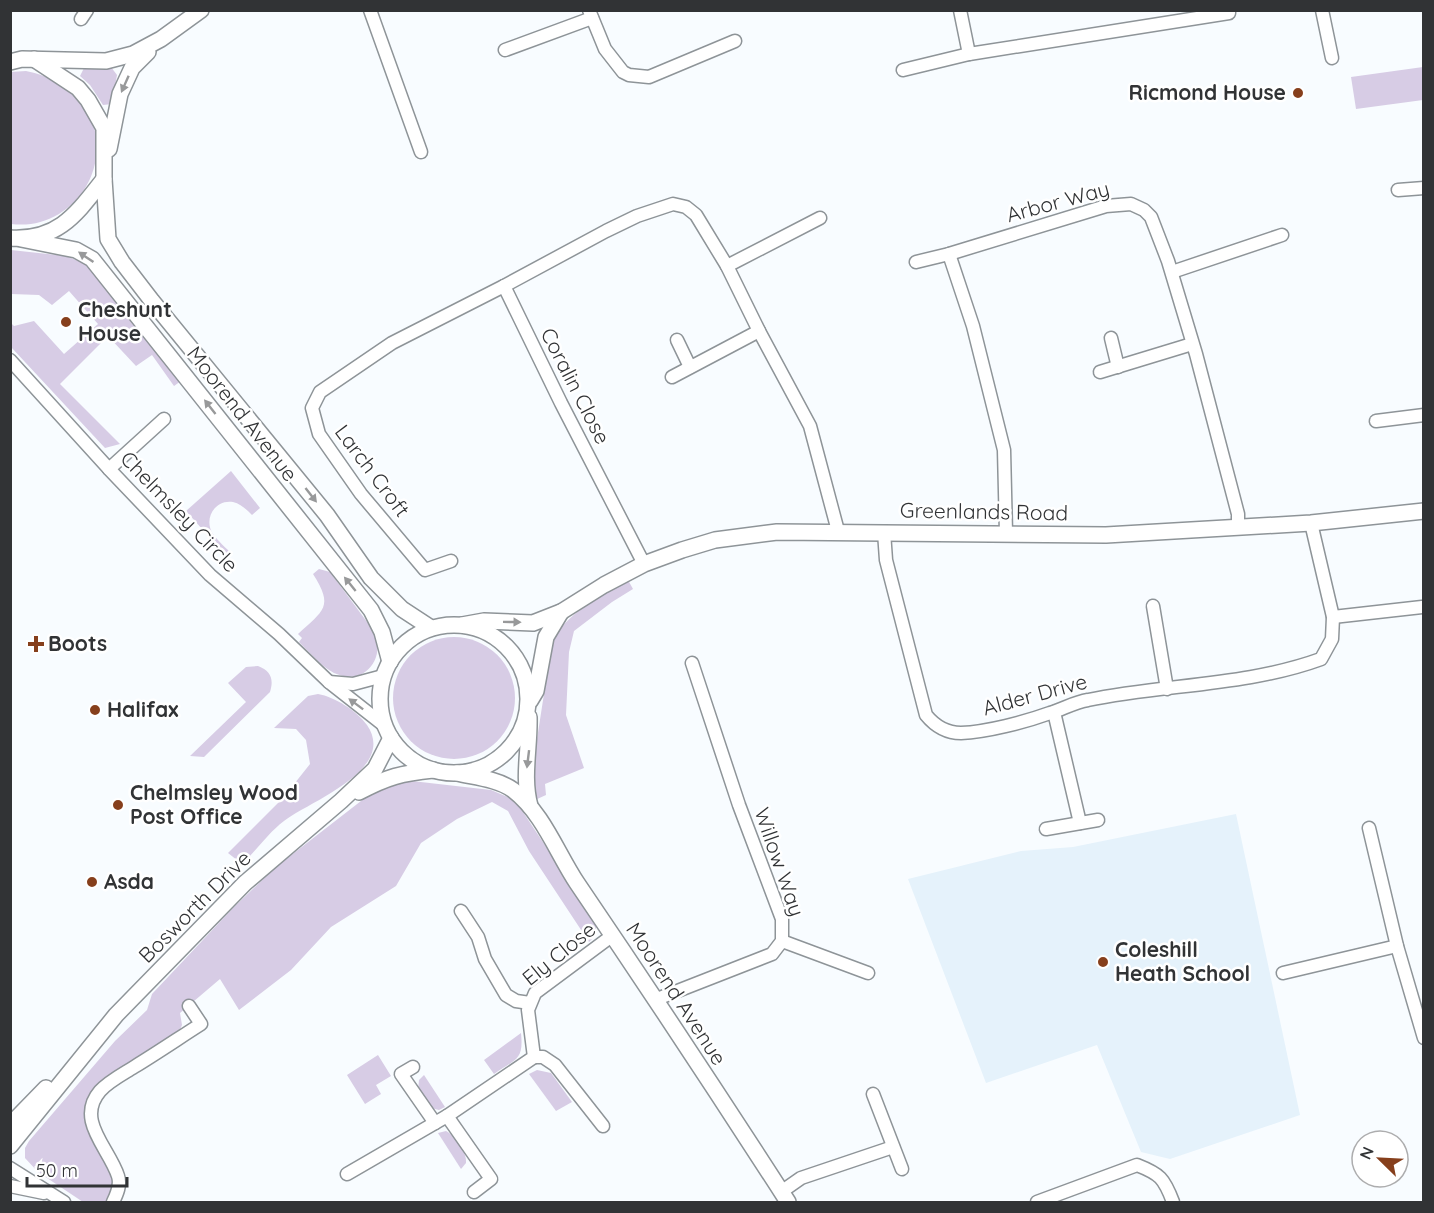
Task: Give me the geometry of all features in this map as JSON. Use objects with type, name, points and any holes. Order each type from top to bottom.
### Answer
[{"type":"street","points":[[19,59],[106,61],[133,54],[161,39],[201,10]]},
{"type":"street","points":[[370,10],[421,152]]},
{"type":"street","points":[[960,10],[969,54]]},
{"type":"street","points":[[1322,10],[1332,58]]},
{"type":"street","points":[[903,70],[969,54],[1229,13]]},
{"type":"street","points":[[505,50],[591,14],[605,49],[623,72],[629,75],[649,77],[735,41]]},
{"type":"street","points":[[16,239],[51,232],[71,220],[104,172],[120,94],[132,68],[161,39]]},
{"type":"street","name":"Moorend Avenue","points":[[19,59],[65,78],[78,88],[88,100],[104,128],[108,239],[123,262],[152,301],[327,515],[372,578],[402,609],[431,628]]},
{"type":"street","points":[[1398,190],[1424,188]]},
{"type":"street","points":[[504,286],[637,216],[673,204],[686,207],[696,215],[728,266],[759,331],[810,426],[838,531]]},
{"type":"street","name":"Arbor Way","points":[[916,262],[1106,206],[1131,204],[1144,210],[1151,217],[1172,272],[1238,514],[1238,528]]},
{"type":"street","points":[[728,266],[820,218]]},
{"type":"street","points":[[1172,272],[1282,235]]},
{"type":"street","name":"Moorend Avenue","points":[[16,239],[76,250],[92,259],[371,610],[382,632],[390,662]]},
{"type":"street","points":[[949,254],[973,326],[1004,450],[1006,533]]},
{"type":"street","name":"Larch Croft","points":[[451,561],[425,570],[362,494],[319,434],[312,408],[320,392],[392,343],[504,286]]},
{"type":"street","name":"Coralin Close","points":[[504,286],[644,564]]},
{"type":"street","points":[[672,377],[759,331]]},
{"type":"street","points":[[1111,338],[1118,367]]},
{"type":"street","points":[[677,340],[690,367]]},
{"type":"street","points":[[1100,372],[1192,344]]},
{"type":"street","name":"Chelmsley Circle","points":[[10,360],[210,575],[388,732]]},
{"type":"street","points":[[1376,421],[1424,415]]},
{"type":"street","points":[[109,469],[164,419]]},
{"type":"street","name":"Greenlands Road","points":[[462,625],[484,621],[533,622],[561,612],[604,585],[644,564],[715,540],[777,532],[1106,535],[1311,523],[1424,511]]},
{"type":"street","name":"Alder Drive","points":[[884,532],[886,560],[926,715],[934,724],[946,731],[961,733],[1021,723],[1076,702],[1116,694],[1167,690],[1295,668],[1321,658],[1332,639],[1333,617],[1311,523]]},
{"type":"street","points":[[1153,606],[1167,690]]},
{"type":"street","points":[[1333,617],[1422,607]]},
{"type":"street","name":"Greenlands Road","points":[[529,706],[536,691],[546,637],[561,612]]},
{"type":"street","points":[[462,625],[488,633],[510,651],[520,665],[529,706],[513,743],[495,761],[482,767],[457,773],[433,770],[403,753],[388,732],[380,703],[383,676],[390,662],[404,645],[431,628],[462,625]]},
{"type":"street","name":"Willow Way","points":[[657,999],[772,954],[782,941],[782,919],[739,805],[692,663]]},
{"type":"street","points":[[329,682],[353,684],[383,676]]},
{"type":"street","name":"Moorend Avenue","points":[[529,706],[530,741],[525,778],[531,807]]},
{"type":"street","points":[[1054,712],[1080,823]]},
{"type":"street","name":"Bosworth Drive","points":[[10,1125],[245,883],[342,801],[375,769],[388,732]]},
{"type":"street","name":"Bosworth Drive","points":[[342,801],[384,778],[433,770]]},
{"type":"street","name":"Moorend Avenue","points":[[457,773],[500,784],[512,790],[531,807],[574,879],[657,999],[785,1197]]},
{"type":"street","points":[[1046,829],[1098,820]]},
{"type":"street","points":[[1369,828],[1397,945],[1424,1038]]},
{"type":"street","name":"Ely Close","points":[[461,910],[478,937],[485,959],[506,995],[516,1001],[530,1003]]},
{"type":"street","name":"Ely Close","points":[[534,1057],[528,1023],[530,1003],[535,993],[613,936]]},
{"type":"street","points":[[782,941],[867,973]]},
{"type":"street","points":[[1283,972],[1397,945]]},
{"type":"street","points":[[113,1203],[119,1184],[118,1176],[95,1132],[90,1112],[91,1106],[100,1091],[115,1079],[201,1024],[189,1006]]},
{"type":"street","name":"Bosworth Drive","points":[[10,1146],[109,1024]]},
{"type":"street","points":[[347,1174],[447,1116],[534,1057],[543,1057],[555,1065],[603,1126]]},
{"type":"street","points":[[414,1067],[401,1074],[435,1123]]},
{"type":"street","points":[[873,1094],[902,1169]]},
{"type":"street","points":[[447,1116],[491,1179],[474,1192]]},
{"type":"street","points":[[785,1197],[801,1178],[893,1147]]},
{"type":"street","points":[[1037,1203],[1137,1165],[1157,1173],[1168,1188],[1173,1203]]},
{"type":"street","points":[[10,1168],[64,1203]]},
{"type":"street","points":[[10,1186],[51,1195]]},
{"type":"shaded area","points":[[85,66],[111,67],[117,75],[112,104],[103,105],[90,85],[80,76]]},
{"type":"shaded area","points":[[1423,67],[1423,100],[1356,109],[1351,77]]},
{"type":"shaded area","points":[[26,71],[59,83],[79,99],[92,120],[97,150],[90,180],[72,205],[47,220],[18,225],[11,224],[10,72]]},
{"type":"shaded area","points":[[11,250],[66,256],[86,264],[181,381],[174,386],[152,355],[136,366],[108,336],[60,384],[120,444],[105,448],[11,347],[11,323],[14,326],[34,321],[64,354],[98,324],[69,291],[52,305],[39,295],[11,294]]},
{"type":"shaded area","points":[[231,471],[260,508],[252,515],[238,504],[227,502],[213,511],[210,516],[210,528],[215,537],[232,554],[228,558],[186,511]]},
{"type":"shaded area","points":[[319,569],[330,572],[376,634],[377,654],[369,669],[362,674],[344,676],[334,673],[299,642],[302,638],[298,634],[320,613],[323,607],[323,594],[313,574]]},
{"type":"shaded area","points":[[628,580],[633,589],[574,631],[569,652],[566,715],[584,768],[545,784],[546,795],[535,800],[531,778],[552,642],[566,622],[575,614],[595,599]]},
{"type":"shaded area","points":[[454,637],[478,641],[497,655],[511,674],[515,698],[511,722],[497,741],[478,755],[454,759],[430,755],[411,741],[397,722],[393,698],[397,674],[411,655],[430,641]]},
{"type":"shaded area","points":[[258,666],[266,670],[270,676],[272,683],[270,692],[204,757],[190,756],[246,702],[228,683],[246,667]]},
{"type":"shaded area","points":[[318,694],[338,701],[363,720],[373,741],[370,756],[361,770],[346,783],[278,826],[242,864],[228,853],[283,798],[310,764],[306,740],[296,729],[274,728],[308,696]]},
{"type":"shaded area","points":[[394,781],[491,790],[515,800],[594,919],[596,935],[589,942],[529,851],[508,811],[492,802],[457,819],[421,843],[396,886],[331,927],[291,970],[239,1010],[220,979],[180,1013],[182,1025],[178,1034],[106,1080],[88,1127],[114,1185],[113,1194],[106,1202],[83,1202],[38,1172],[25,1158],[25,1148],[29,1141],[115,1041],[147,1010],[152,994],[234,907],[276,867],[379,787]]},
{"type":"shaded area","name":"Coleshill Heath School","points":[[1236,814],[1300,1115],[1170,1159],[1141,1152],[1097,1045],[986,1083],[908,879],[1021,851],[1073,847]]},
{"type":"shaded area","points":[[521,1033],[522,1042],[519,1054],[513,1062],[494,1074],[484,1060]]},
{"type":"shaded area","points":[[378,1055],[391,1076],[376,1085],[381,1094],[365,1104],[347,1075]]},
{"type":"shaded area","points":[[537,1070],[551,1073],[572,1102],[556,1111],[529,1074]]},
{"type":"shaded area","points":[[424,1075],[445,1107],[439,1110],[431,1108],[418,1090],[419,1080]]},
{"type":"shaded area","points":[[446,1131],[457,1140],[465,1154],[466,1163],[461,1169],[438,1133]]},
{"type":"place","name":"Ricmond House","points":[[1298,93]]},
{"type":"place","name":"Cheshunt House","points":[[66,322]]},
{"type":"place","name":"Boots","points":[[36,644]]},
{"type":"place","name":"Halifax","points":[[95,710]]},
{"type":"place","name":"Chelmsley Wood Post Office","points":[[118,805]]},
{"type":"place","name":"Asda","points":[[92,882]]},
{"type":"place","name":"Coleshill Heath School","points":[[1103,962]]}]
